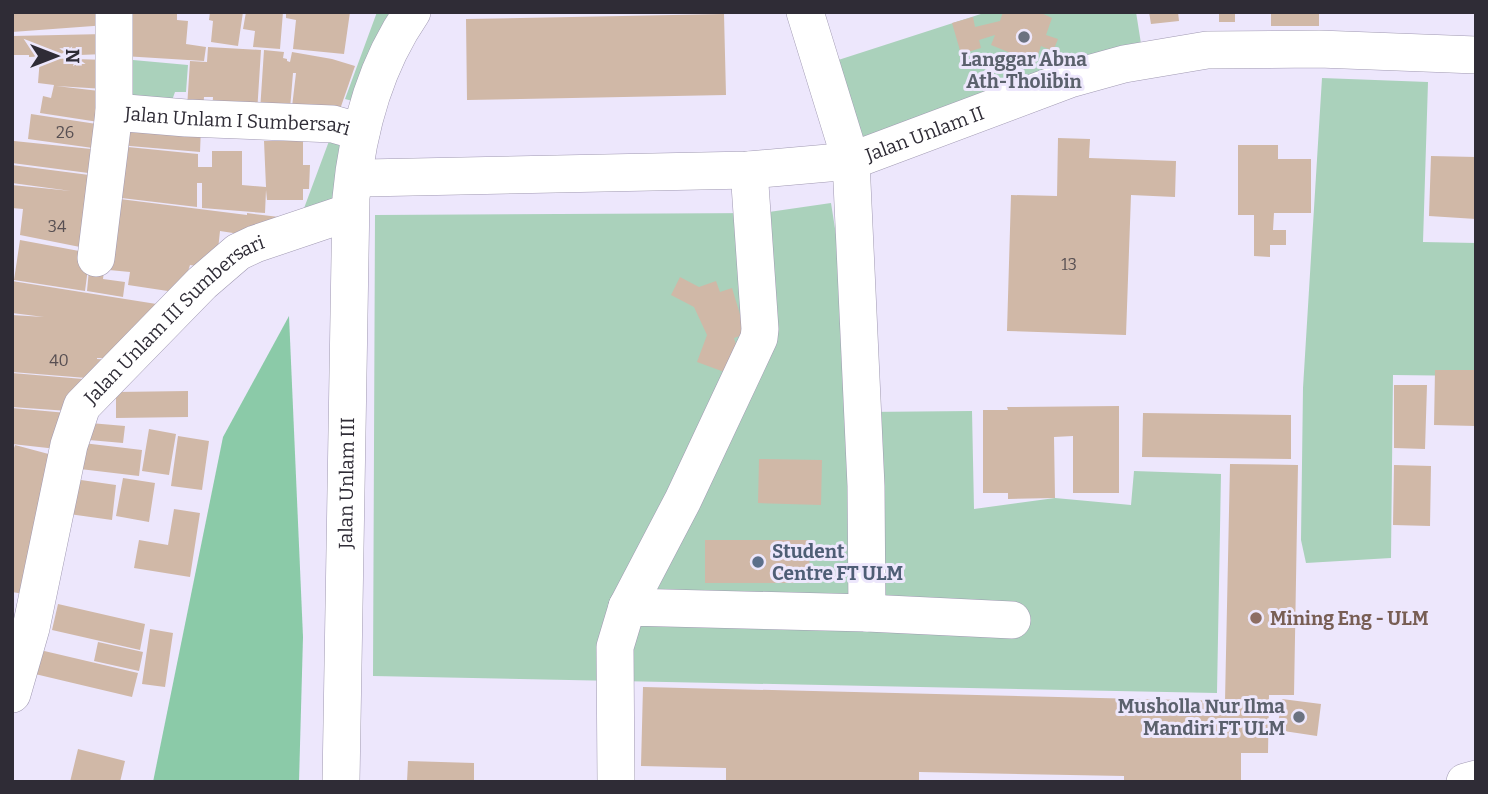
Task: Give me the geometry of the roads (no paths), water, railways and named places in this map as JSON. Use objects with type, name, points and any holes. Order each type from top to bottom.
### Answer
[{"type":"street","name":"Jalan Unlam I Sumbersari","points":[[96,258],[114,112],[114,12]]},
{"type":"street","name":"Jalan Unlam III","points":[[341,782],[356,191],[360,132],[386,59],[412,12]]},
{"type":"street","points":[[805,12],[851,161],[866,486],[867,613]]},
{"type":"street","name":"Jalan Unlam II","points":[[356,191],[749,170],[851,161],[1070,79],[1124,64],[1216,50],[1319,49],[1476,55]]},
{"type":"street","name":"Jalan Unlam I Sumbersari","points":[[114,112],[333,124],[360,132]]},
{"type":"street","points":[[616,782],[615,647],[627,607],[683,500],[760,329],[749,170]]},
{"type":"street","name":"Jalan Unlam III Sumbersari","points":[[12,694],[31,628],[69,445],[82,406],[202,284],[238,252],[356,191]]},
{"type":"street","points":[[627,607],[867,613],[1012,620]]},
{"type":"street","points":[[1465,782],[1476,779]]},
{"type":"place","name":"Langgar Abna Ath-Tholibin","points":[[1024,37]]},
{"type":"place","name":"Student Centre FT ULM","points":[[758,562]]},
{"type":"place","name":"Mining Eng - ULM","points":[[1256,618]]},
{"type":"place","name":"Musholla Nur Ilma Mandiri FT ULM","points":[[1299,717]]}]
